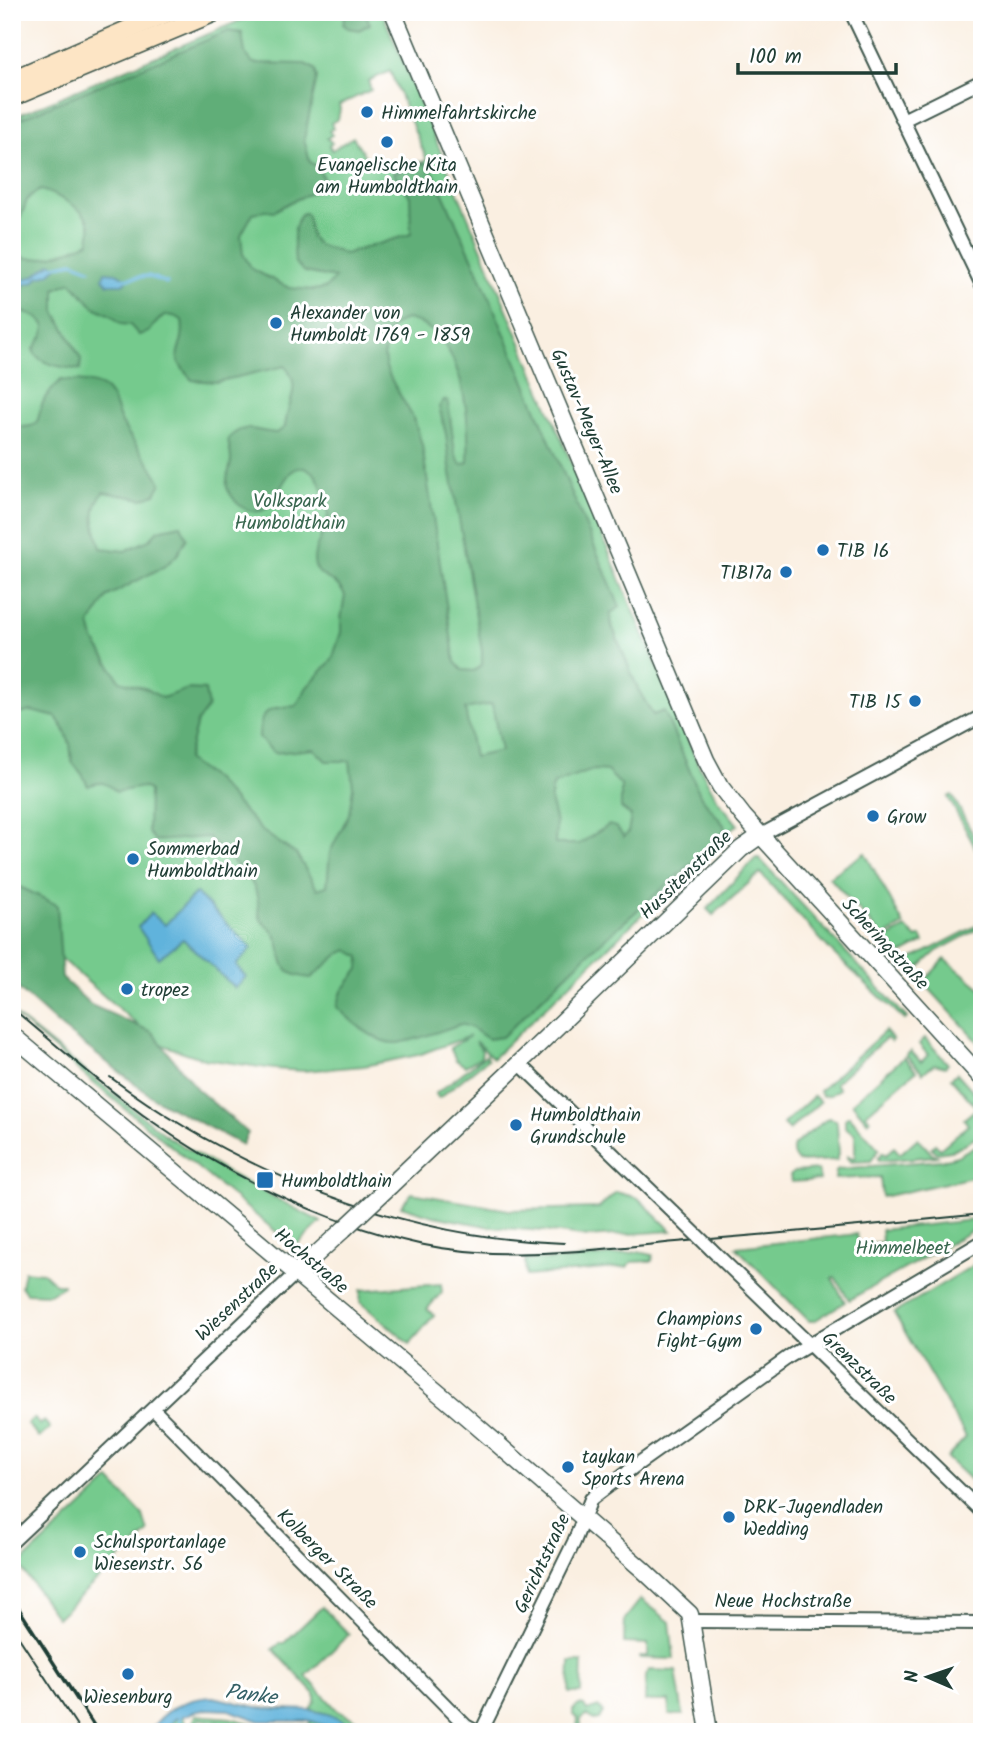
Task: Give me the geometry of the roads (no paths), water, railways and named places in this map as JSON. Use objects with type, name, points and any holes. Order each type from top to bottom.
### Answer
[{"type":"main road","points":[[12,80],[169,12]]},
{"type":"main road","points":[[12,97],[215,12]]},
{"type":"street","name":"Gustav-Meyer-Allee","points":[[393,12],[706,760],[720,786],[761,835]]},
{"type":"street","points":[[851,12],[982,285]]},
{"type":"street","points":[[902,120],[982,81]]},
{"type":"street","name":"Hussitenstraße","points":[[519,1063],[741,849],[761,835],[982,716]]},
{"type":"street","name":"Scheringstraße","points":[[761,835],[982,1078]]},
{"type":"street","name":"Hochstraße","points":[[12,1035],[583,1519]]},
{"type":"street","name":"Wiesenstraße","points":[[12,1542],[519,1063]]},
{"type":"street","name":"Grenzstraße","points":[[519,1063],[982,1512]]},
{"type":"street","name":"Gerichtstraße","points":[[479,1732],[574,1542],[591,1499],[653,1452],[808,1344],[982,1242]]},
{"type":"street","name":"Kolberger Straße","points":[[153,1409],[466,1726],[479,1732]]},
{"type":"street","name":"Neue Hochstraße","points":[[583,1519],[690,1614],[691,1621],[982,1623]]},
{"type":"street","points":[[691,1621],[709,1732]]},
{"type":"water","points":[[51,263],[57,267],[49,274],[38,277],[35,282],[12,288],[14,283],[34,276]]},
{"type":"water","points":[[105,272],[116,273],[126,278],[126,282],[108,284],[103,278]]},
{"type":"water","points":[[196,893],[252,948],[236,965],[246,977],[235,988],[183,939],[159,958],[138,927],[151,913],[165,925]]},
{"type":"water","points":[[213,1697],[261,1708],[310,1710],[328,1714],[368,1732],[340,1732],[312,1721],[260,1721],[229,1710],[208,1709],[175,1719],[164,1732],[149,1732],[162,1717],[177,1706]]},
{"type":"waterway","points":[[55,266],[73,262],[90,269]]},
{"type":"waterway","points":[[122,279],[148,276],[167,283]]},
{"type":"waterway","points":[[179,1732],[180,1716]]},
{"type":"tram line","points":[[12,1008],[126,1102],[207,1157],[310,1209],[382,1235],[419,1244],[486,1253],[553,1253],[982,1214]]},
{"type":"tram line","points":[[110,1077],[212,1142],[325,1194],[384,1214],[444,1229],[504,1239],[564,1243]]},
{"type":"tram line","points":[[12,1627],[81,1732]]},
{"type":"railway","points":[[12,1598],[98,1732]]},
{"type":"place","name":"Himmelfahrtskirche","points":[[367,112]]},
{"type":"place","name":"Evangelische Kita am Humboldthain","points":[[387,142]]},
{"type":"place","name":"Alexander von Humboldt 1769 - 1859","points":[[276,323]]},
{"type":"place","name":"TIB 16","points":[[823,550]]},
{"type":"place","name":"TIB17a","points":[[786,572]]},
{"type":"place","name":"TIB 15","points":[[915,701]]},
{"type":"place","name":"Grow","points":[[873,816]]},
{"type":"place","name":"Sommerbad Humboldthain","points":[[133,859]]},
{"type":"place","name":"tropez","points":[[127,989]]},
{"type":"place","name":"Humboldthain Grundschule","points":[[516,1125]]},
{"type":"place","name":"Humboldthain","points":[[265,1180]]},
{"type":"place","name":"Champions Fight-Gym","points":[[756,1329]]},
{"type":"place","name":"taykan Sports Arena","points":[[568,1467]]},
{"type":"place","name":"DRK-Jugendladen Wedding","points":[[729,1517]]},
{"type":"place","name":"Schulsportanlage Wiesenstr. 56","points":[[80,1552]]},
{"type":"place","name":"Wiesenburg","points":[[128,1674]]},
{"type":"park label","name":"Volkspark Humboldthain","points":[[290,511]]},
{"type":"park label","name":"Himmelbeet","points":[[903,1247]]},
{"type":"water label","name":"Panke","points":[[251,1694]]}]
